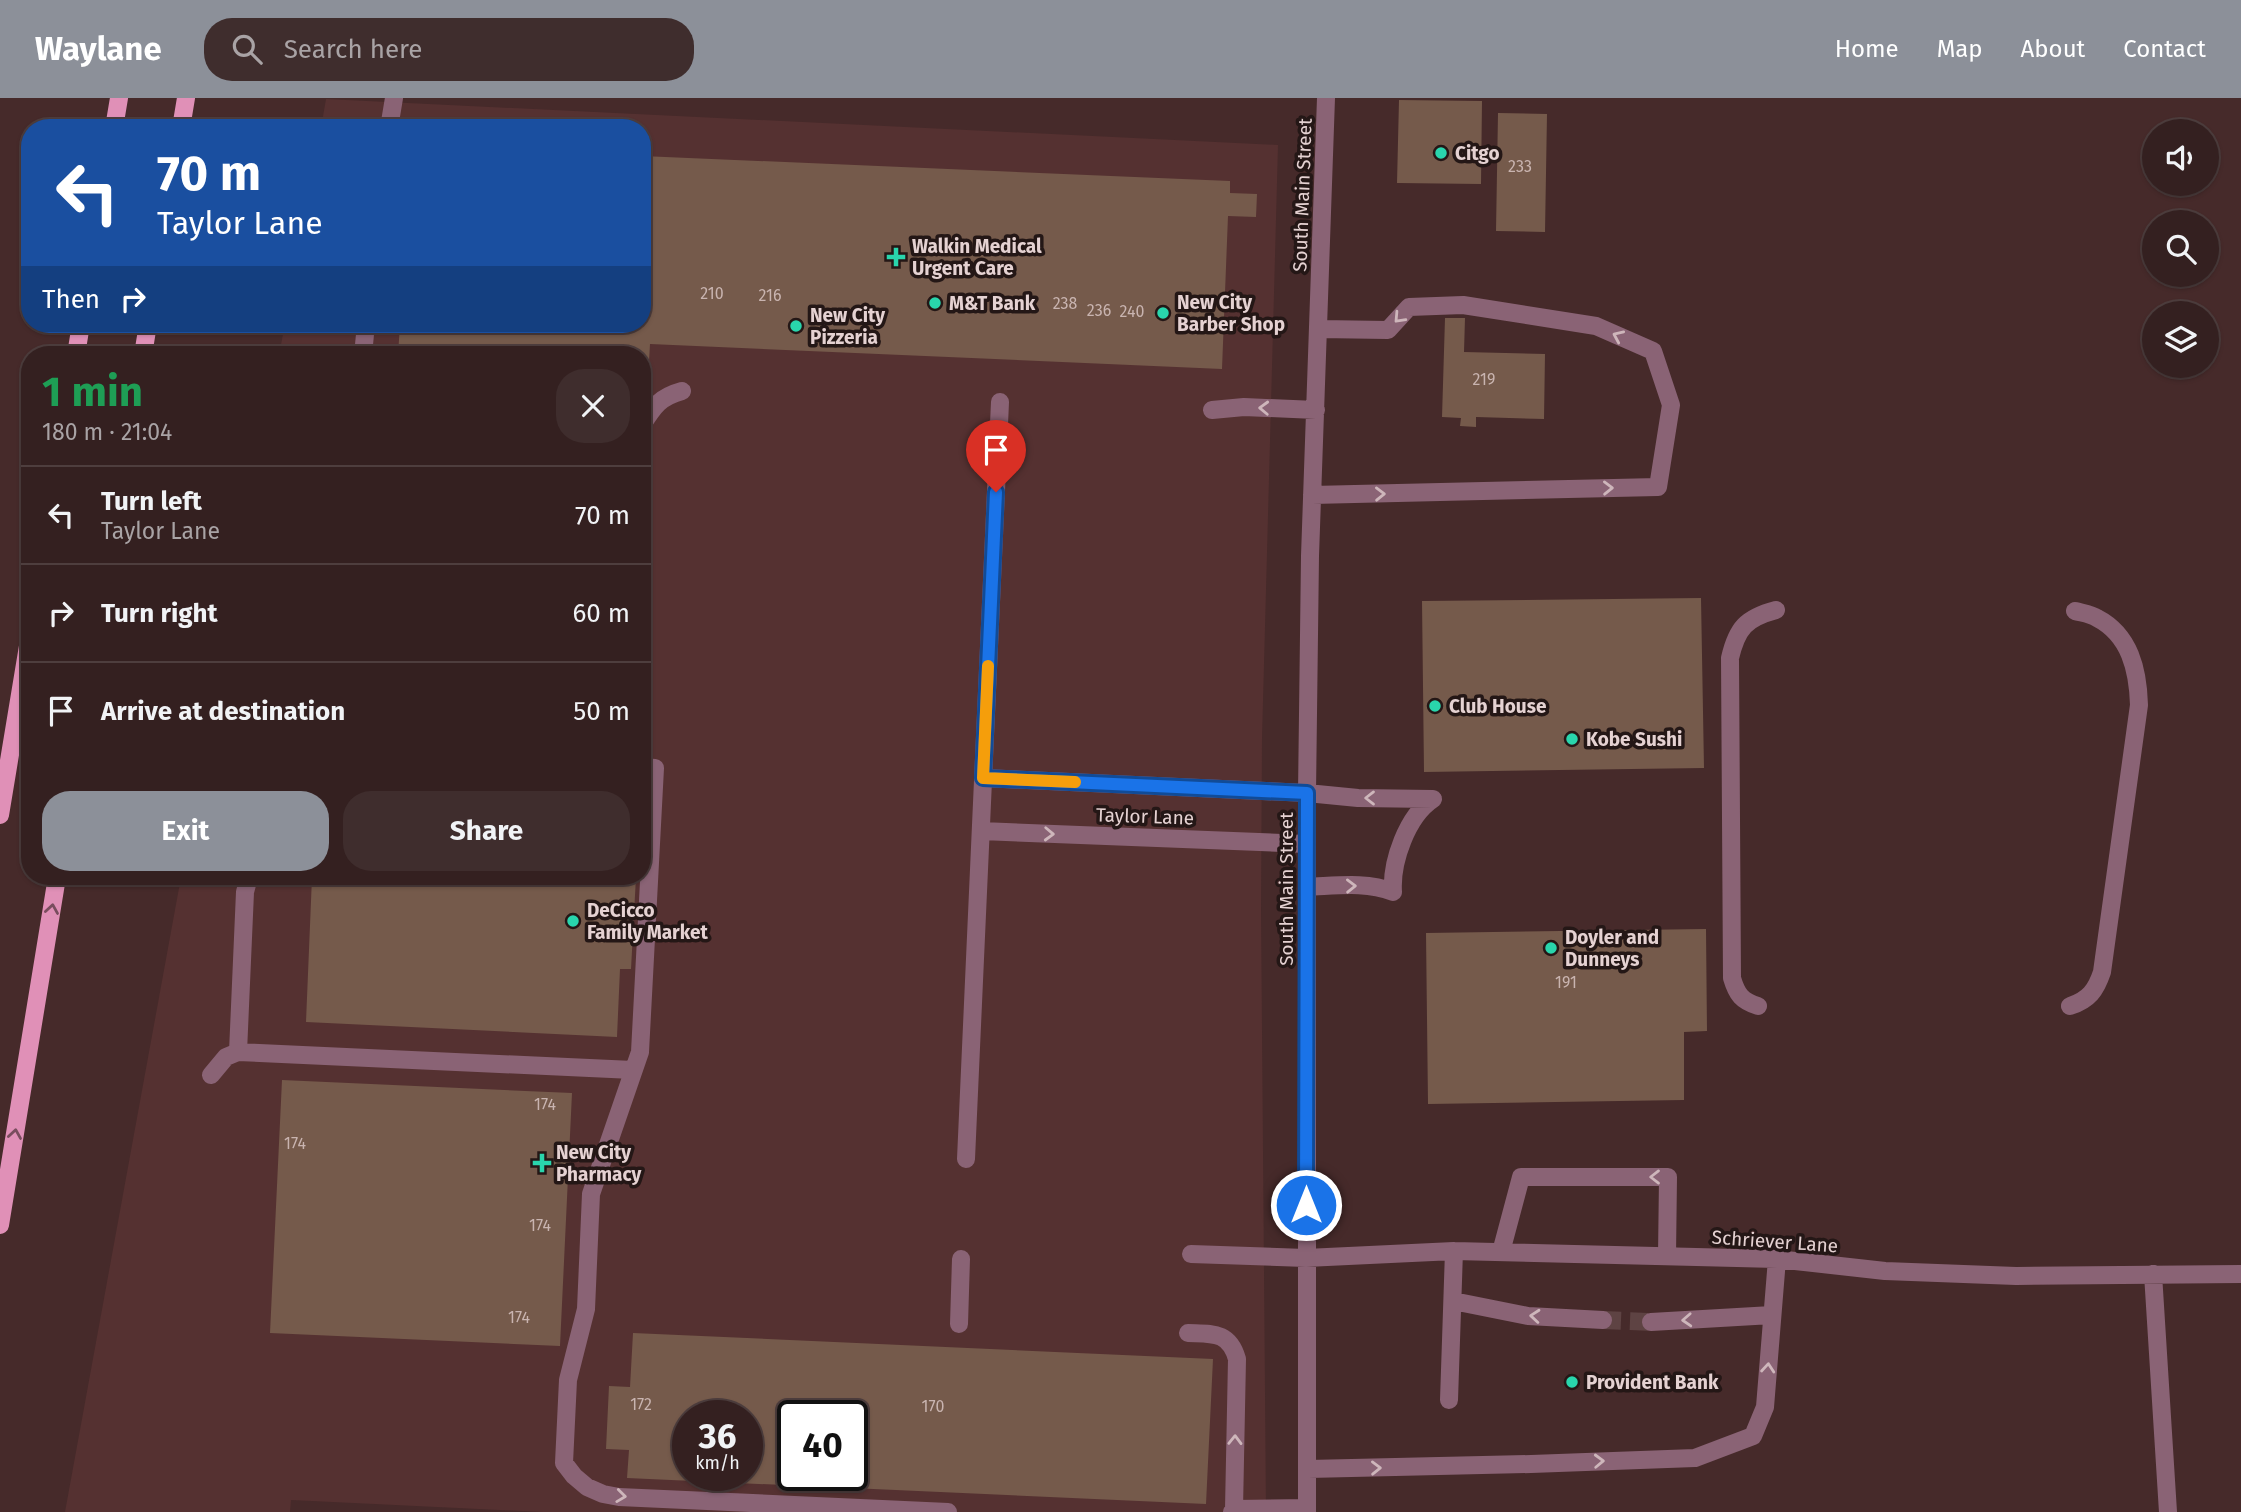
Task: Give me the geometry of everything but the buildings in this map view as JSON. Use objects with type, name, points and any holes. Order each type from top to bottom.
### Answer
[{"type":"main road","points":[[116,119],[119,98]]},
{"type":"main road","points":[[182,119],[186,98]]},
{"type":"main road","points":[[0,815],[21,688]]},
{"type":"main road","points":[[0,1225],[56,885]]},
{"type":"street","points":[[390,119],[394,98]]},
{"type":"street","name":"South Main Street","points":[[1307,1510],[1307,793],[1312,495],[1326,98]]},
{"type":"street","points":[[1312,495],[1658,487],[1671,405],[1653,351],[1596,326],[1463,305],[1409,307],[1388,330],[1319,329]]},
{"type":"street","points":[[651,411],[666,395],[682,391]]},
{"type":"street","points":[[966,1158],[1000,402]]},
{"type":"street","points":[[1212,410],[1244,407],[1316,410]]},
{"type":"street","points":[[1758,1006],[1744,1002],[1736,992],[1732,978],[1730,658],[1734,641],[1744,625],[1759,614],[1776,610]]},
{"type":"street","points":[[2070,1006],[2090,996],[2098,985],[2102,972],[2139,705],[2138,679],[2132,655],[2116,633],[2097,618],[2075,611]]},
{"type":"street","points":[[651,768],[655,768],[651,844]]},
{"type":"street","name":"Taylor Lane","points":[[983,778],[1307,793],[1358,798],[1433,799],[1415,815],[1394,867],[1393,892],[1368,886],[1307,887]]},
{"type":"street","name":"Taylor Lane","points":[[981,831],[1307,844]]},
{"type":"street","points":[[238,1052],[246,885]]},
{"type":"street","points":[[649,885],[640,1052],[590,1194],[586,1309],[568,1380],[564,1463],[587,1487],[620,1497],[948,1512]]},
{"type":"street","points":[[211,1075],[226,1057],[238,1052],[633,1070]]},
{"type":"street","points":[[1500,1252],[1521,1177],[1668,1177],[1667,1256]]},
{"type":"street","points":[[1449,1400],[1454,1251]]},
{"type":"street","name":"Schriever Lane","points":[[1191,1254],[1306,1258],[1454,1251],[1777,1259],[1885,1271],[2016,1276],[2241,1273]]},
{"type":"street","points":[[959,1324],[961,1259]]},
{"type":"street","points":[[1308,1469],[1695,1458],[1753,1436],[1765,1407],[1777,1259]]},
{"type":"street","points":[[2153,1275],[2168,1512]]},
{"type":"street","points":[[1453,1301],[1528,1316],[1603,1321]]},
{"type":"street","points":[[1651,1322],[1772,1315]]},
{"type":"street","points":[[1188,1333],[1213,1334],[1226,1338],[1234,1348],[1237,1359],[1233,1510],[1307,1510]]},
{"type":"shaded area","points":[[326,99],[1278,145],[1262,738],[1266,1512],[543,1512],[291,1500],[290,1512],[65,1512],[180,885],[651,885],[651,346],[281,346],[283,333],[651,333],[651,119],[323,119]]},
{"type":"tunnel","points":[[1603,1320],[1651,1322]]},
{"type":"slow traffic","points":[[988,666],[983,778],[1075,782]]},
{"type":"place","name":"Citgo","points":[[1441,153]]},
{"type":"place","name":"Walkin Medical Urgent Care","points":[[896,257]]},
{"type":"place","name":"M&T Bank","points":[[935,303]]},
{"type":"place","name":"New City Barber Shop","points":[[1163,313]]},
{"type":"place","name":"New City Pizzeria","points":[[796,326]]},
{"type":"place","name":"Club House","points":[[1435,706]]},
{"type":"place","name":"Kobe Sushi","points":[[1572,739]]},
{"type":"place","name":"DeCicco Family Market","points":[[573,921]]},
{"type":"place","name":"Doyler and Dunneys","points":[[1551,948]]},
{"type":"place","name":"New City Pharmacy","points":[[542,1163]]},
{"type":"place","name":"Provident Bank","points":[[1572,1382]]},
{"type":"route","points":[[996,492],[983,778],[1307,793],[1306,1205]]}]
